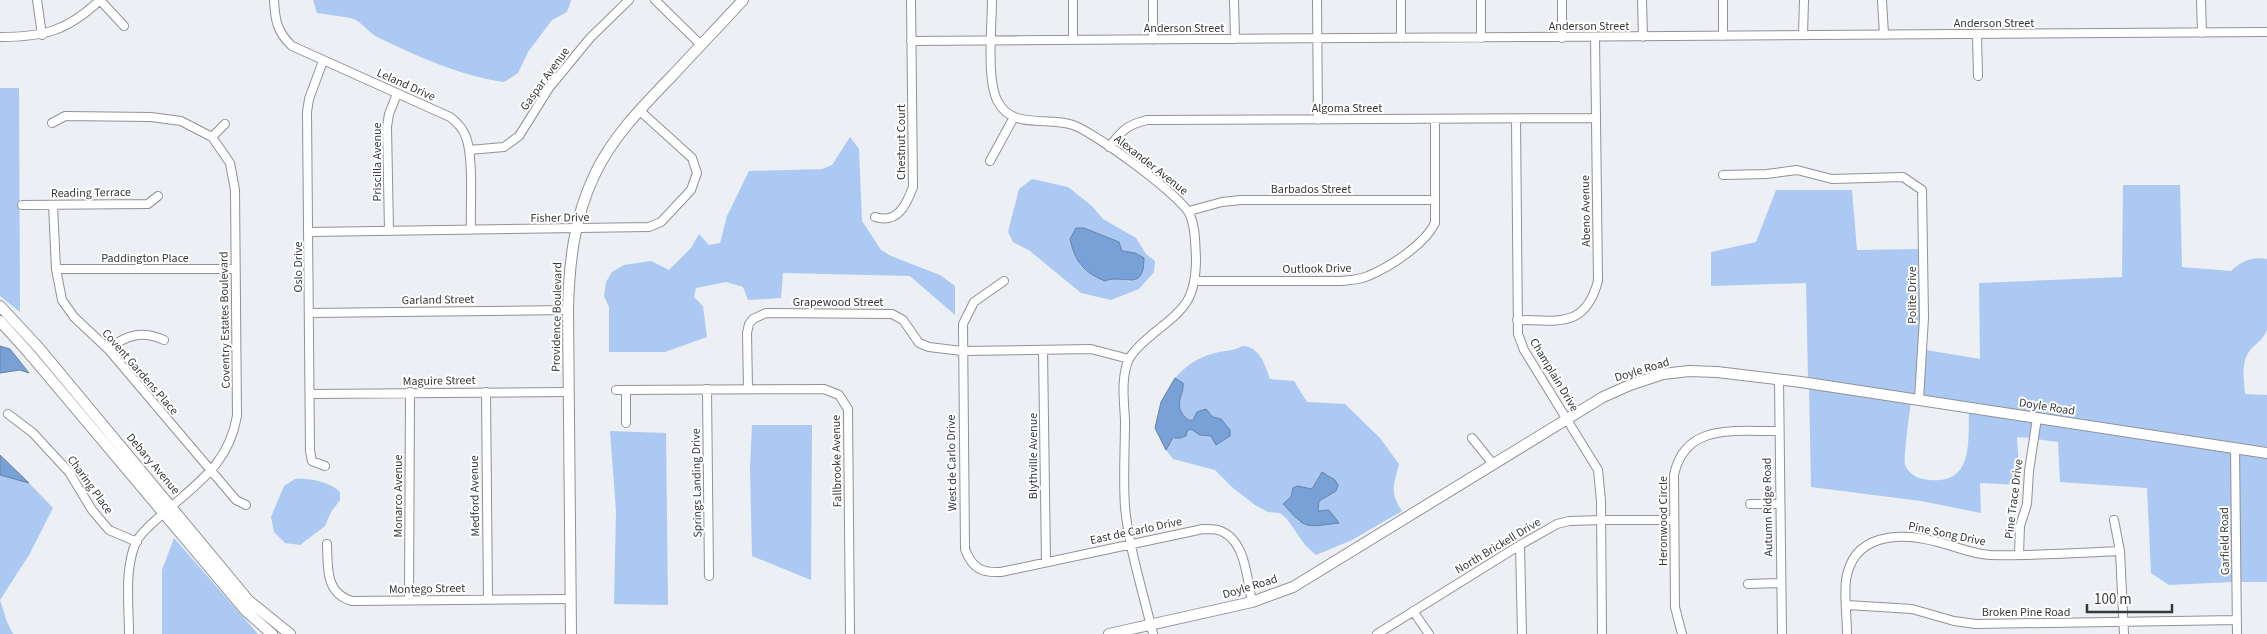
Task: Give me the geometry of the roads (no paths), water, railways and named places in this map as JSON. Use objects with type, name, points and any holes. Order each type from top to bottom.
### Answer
[{"type":"main road","name":"Providence Boulevard","points":[[571,634],[568,310],[570,266],[576,228],[593,177],[607,152],[639,110],[743,0]]},
{"type":"main road","name":"Debary Avenue","points":[[0,306],[39,348],[168,509],[246,611],[272,634]]},
{"type":"main road","name":"Debary Avenue","points":[[0,321],[249,601],[290,634]]},
{"type":"main road","name":"Doyle Road","points":[[1109,634],[1152,630],[1252,602],[1292,587],[1603,397],[1630,385],[1663,374],[1689,370],[1779,379],[2267,453]]},
{"type":"street","points":[[37,0],[42,35]]},
{"type":"street","points":[[0,37],[42,35],[71,24],[100,0],[124,26]]},
{"type":"street","name":"Leland Drive","points":[[274,0],[274,19],[283,37],[292,46],[450,117],[458,124],[466,137],[469,150],[470,230]]},
{"type":"street","name":"Gaspar Avenue","points":[[469,150],[504,147],[519,136],[550,88],[584,45],[629,0]]},
{"type":"street","points":[[655,0],[701,45]]},
{"type":"street","points":[[911,0],[911,41]]},
{"type":"street","points":[[990,161],[1014,117],[999,104],[994,94],[992,0]]},
{"type":"street","points":[[1073,0],[1073,40]]},
{"type":"street","points":[[1153,0],[1153,40]]},
{"type":"street","points":[[1234,0],[1234,39]]},
{"type":"street","points":[[1317,0],[1318,120]]},
{"type":"street","points":[[1401,0],[1401,38]]},
{"type":"street","points":[[1481,0],[1481,38]]},
{"type":"street","points":[[1562,0],[1562,38]]},
{"type":"street","points":[[1642,0],[1642,37]]},
{"type":"street","points":[[1723,0],[1723,36]]},
{"type":"street","points":[[1804,0],[1804,35]]},
{"type":"street","points":[[1882,0],[1884,35]]},
{"type":"street","points":[[2201,0],[2202,33]]},
{"type":"street","name":"Anderson Street","points":[[911,41],[1595,38],[2267,32]]},
{"type":"street","points":[[1977,34],[1978,76]]},
{"type":"street","name":"Abeno Avenue","points":[[1517,320],[1572,318],[1585,311],[1593,300],[1598,281],[1595,38]]},
{"type":"street","name":"Chestnut Court","points":[[875,217],[882,220],[896,216],[908,202],[912,188],[911,41]]},
{"type":"street","name":"Oslo Drive","points":[[323,61],[308,100],[307,112],[310,451],[312,461],[325,466]]},
{"type":"street","name":"Priscilla Avenue","points":[[388,231],[387,127],[389,114],[397,94]]},
{"type":"street","name":"Fisher Drive","points":[[308,232],[649,228],[661,222],[695,183],[697,173],[692,158],[639,110]]},
{"type":"street","name":"Coventry Estates Boulevard","points":[[52,124],[65,116],[151,117],[181,120],[212,137],[230,163],[233,181],[236,268],[237,416],[234,436],[222,458],[211,471],[168,509],[137,542],[129,571],[129,634]]},
{"type":"street","name":"Alexander Avenue","points":[[1014,117],[1027,121],[1058,122],[1089,132],[1170,192],[1188,211],[1195,236],[1195,281],[1189,300],[1181,310],[1146,339],[1129,359],[1124,380],[1125,507],[1152,630]]},
{"type":"street","name":"Champlain Drive","points":[[1516,118],[1518,334],[1524,350],[1598,470],[1602,520],[1602,634]]},
{"type":"street","name":"Algoma Street","points":[[1109,147],[1121,131],[1138,122],[1147,120],[1596,118]]},
{"type":"street","name":"Outlook Drive","points":[[1195,281],[1341,281],[1369,276],[1416,247],[1430,234],[1435,223],[1435,119]]},
{"type":"street","points":[[212,137],[225,124]]},
{"type":"street","name":"Polite Drive","points":[[1724,175],[1767,174],[1797,170],[1832,179],[1903,177],[1922,190],[1924,318],[1919,399]]},
{"type":"street","name":"Reading Terrace","points":[[22,205],[148,204],[158,196]]},
{"type":"street","name":"Barbados Street","points":[[1188,211],[1222,202],[1241,200],[1435,200]]},
{"type":"street","name":"Covent Gardens Place","points":[[54,205],[56,269],[62,300],[74,317],[108,349],[236,500],[246,505]]},
{"type":"street","name":"Paddington Place","points":[[56,269],[236,268]]},
{"type":"street","name":"West de Carlo Drive","points":[[978,570],[969,560],[965,549],[963,324],[971,306],[979,297],[1004,281]]},
{"type":"street","name":"Garland Street","points":[[309,313],[568,310]]},
{"type":"street","name":"Grapewood Street","points":[[748,389],[748,328],[752,318],[766,313],[892,314],[903,320],[919,343],[928,347],[962,351],[1091,349],[1129,359]]},
{"type":"street","points":[[108,349],[123,338],[138,334],[152,334],[164,340]]},
{"type":"street","name":"Blythville Avenue","points":[[1043,350],[1046,562]]},
{"type":"street","name":"Autumn Ridge Road","points":[[1779,379],[1782,634]]},
{"type":"street","name":"Springs Landing Drive","points":[[707,389],[709,576]]},
{"type":"street","name":"Fallbrooke Avenue","points":[[616,390],[824,389],[839,395],[848,409],[850,634]]},
{"type":"street","points":[[626,390],[626,422]]},
{"type":"street","name":"Monarco Avenue","points":[[409,600],[410,392]]},
{"type":"street","name":"Medford Avenue","points":[[486,392],[488,599]]},
{"type":"street","name":"Maguire Street","points":[[310,394],[569,392]]},
{"type":"street","name":"Charing Place","points":[[8,414],[33,433],[69,472],[92,510],[109,530],[137,542]]},
{"type":"street","name":"Pine Trace Drive","points":[[2019,554],[2020,526],[2027,504],[2029,471],[2037,418]]},
{"type":"street","name":"Heronwood Circle","points":[[1682,634],[1675,607],[1674,475],[1676,462],[1685,449],[1700,436],[1715,432],[1779,431]]},
{"type":"street","points":[[1472,438],[1493,464]]},
{"type":"street","name":"Garfield Road","points":[[2235,448],[2237,634]]},
{"type":"street","points":[[1750,504],[1780,504]]},
{"type":"street","name":"North Brickell Drive","points":[[1377,634],[1557,524],[1569,521],[1674,520]]},
{"type":"street","points":[[2114,520],[2120,552],[2124,634]]},
{"type":"street","name":"East de Carlo Drive","points":[[978,570],[987,573],[1000,572],[1203,529],[1220,531],[1232,539],[1241,555],[1252,602]]},
{"type":"street","name":"Pine Song Drive","points":[[1848,634],[1846,580],[1850,568],[1858,554],[1868,545],[1881,538],[1903,536],[1935,541],[1964,551],[1990,554],[2120,552]]},
{"type":"street","name":"Montego Street","points":[[327,544],[328,572],[331,586],[336,593],[352,601],[571,599]]},
{"type":"street","points":[[1520,545],[1522,634]]},
{"type":"street","points":[[1748,584],[1780,583]]},
{"type":"street","name":"Broken Pine Road","points":[[1847,605],[1912,609],[1954,621],[1976,624],[2237,620]]},
{"type":"street","points":[[1413,612],[1429,634]]}]
